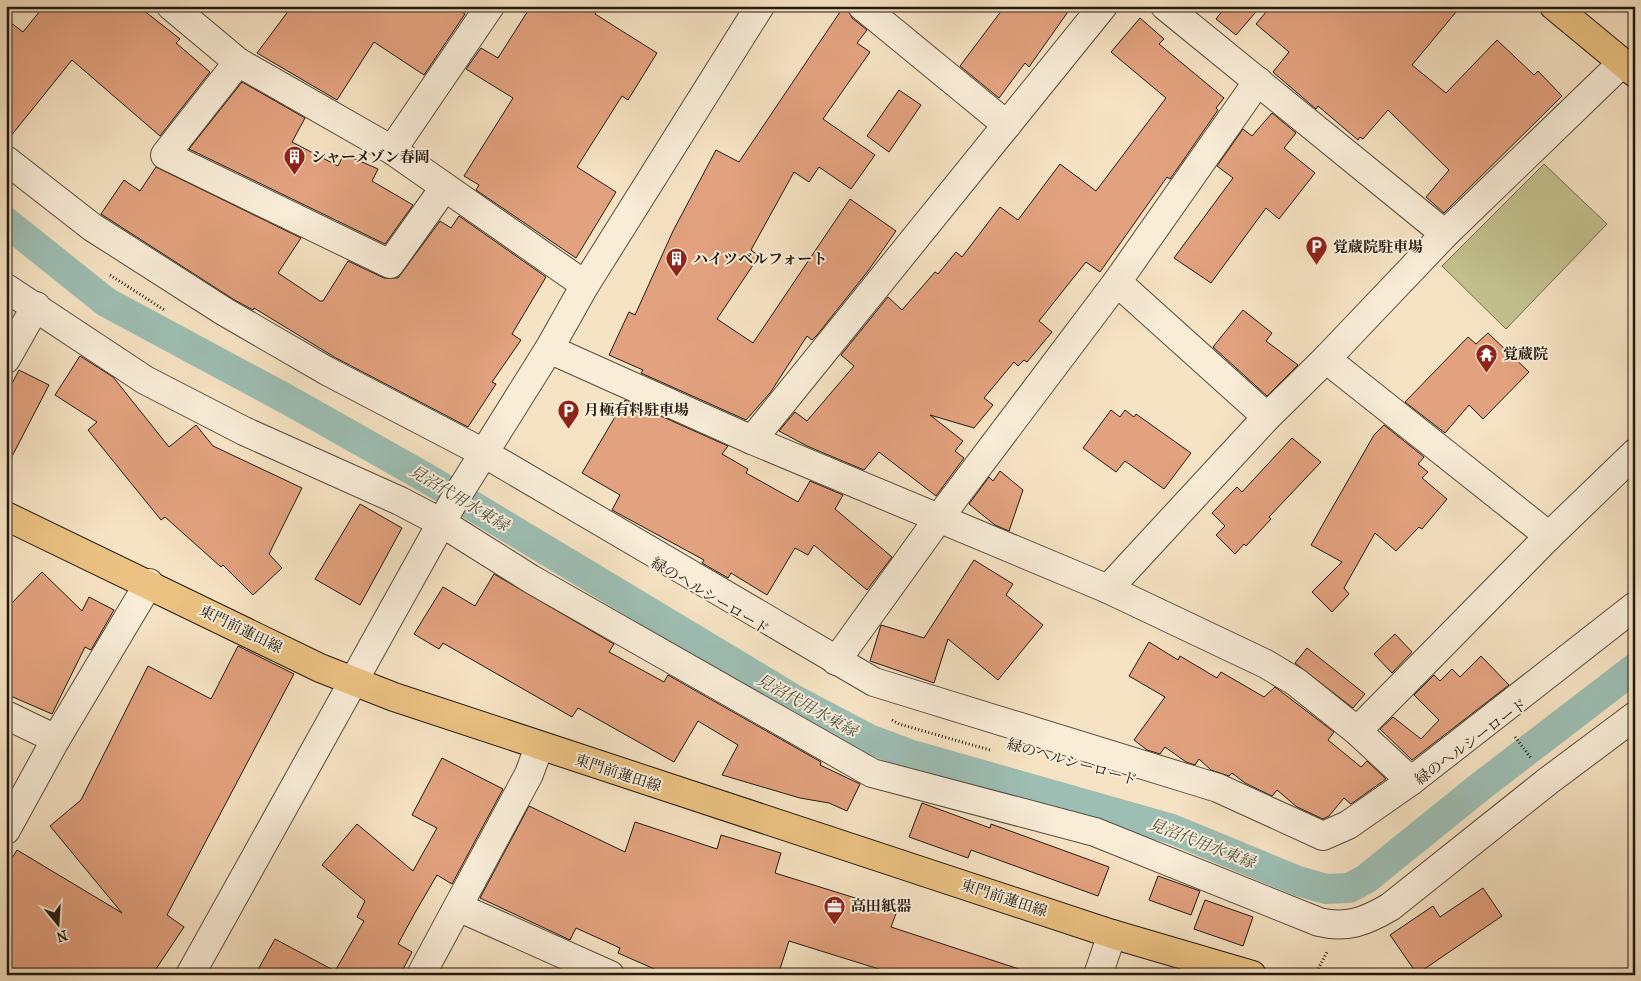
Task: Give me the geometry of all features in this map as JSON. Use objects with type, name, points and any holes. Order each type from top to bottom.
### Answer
[{"type":"main road","points":[[1554,6],[1628,68]]},
{"type":"main road","name":"東門前蓮田線","points":[[6,516],[320,668],[394,698],[538,747],[1112,934],[1252,975]]},
{"type":"street","points":[[171,6],[238,62],[392,150],[585,285]]},
{"type":"street","points":[[190,975],[476,463],[549,349],[585,285],[760,6]]},
{"type":"street","points":[[862,6],[1007,125]]},
{"type":"street","points":[[752,440],[1103,6]]},
{"type":"street","points":[[1165,6],[1446,234]]},
{"type":"street","points":[[392,150],[487,7]]},
{"type":"street","points":[[238,62],[165,156],[390,264],[444,188]]},
{"type":"street","points":[[1108,589],[1267,417],[1326,359],[1446,234],[1628,68]]},
{"type":"street","points":[[836,660],[939,518],[1117,282],[1258,81]]},
{"type":"street","points":[[6,160],[92,227],[217,307],[327,371],[476,463],[874,682],[1218,788],[1323,836],[1348,825],[1411,781],[1635,606]]},
{"type":"street","points":[[1117,282],[1267,417]]},
{"type":"street","points":[[6,288],[36,306],[145,380],[244,431],[400,501],[447,514],[531,579],[872,773],[1094,832],[1290,911],[1337,926],[1376,915],[1390,907],[1548,781],[1635,716]]},
{"type":"street","points":[[6,359],[36,306]]},
{"type":"street","points":[[549,349],[752,440],[1108,589],[1266,664],[1296,682],[1357,731],[1411,781]]},
{"type":"street","points":[[1326,359],[1549,536]]},
{"type":"street","points":[[1357,731],[1549,536],[1635,453]]},
{"type":"street","points":[[6,830],[56,739],[149,584]]},
{"type":"street","points":[[6,715],[56,739]]},
{"type":"street","points":[[421,975],[529,774],[538,747]]},
{"type":"street","points":[[458,907],[610,975]]},
{"type":"street","points":[[1098,975],[1112,934]]},
{"type":"path","name":"緑のヘルシーロード","points":[[890,719],[899,724],[993,751]]},
{"type":"path","points":[[1510,730],[1548,781]]},
{"type":"green space","points":[[1544,164],[1607,224],[1506,329],[1442,266]]},
{"type":"building","points":[[44,6],[138,6],[180,39],[176,43],[210,72],[160,136],[72,60],[6,142],[6,19],[23,32]]},
{"type":"building","points":[[292,6],[453,6],[465,14],[424,75],[374,42],[337,100],[257,53]]},
{"type":"building","points":[[531,6],[600,6],[595,14],[657,53],[628,100],[622,96],[577,167],[616,192],[576,258],[476,190],[479,185],[464,176],[513,98],[466,69],[481,48],[498,58]]},
{"type":"building","points":[[844,6],[847,6],[852,18],[867,30],[857,43],[870,52],[823,119],[875,155],[851,189],[819,167],[809,182],[794,172],[751,250],[759,256],[717,319],[753,343],[850,199],[896,231],[868,271],[817,335],[812,340],[807,336],[770,393],[746,420],[641,373],[643,370],[609,355],[629,312],[635,315],[673,231],[716,150],[739,162]]},
{"type":"building","points":[[1005,6],[1072,6],[1029,67],[1025,63],[999,98],[960,66]]},
{"type":"building","points":[[1226,6],[1261,6],[1236,35],[1216,19]]},
{"type":"building","points":[[1271,6],[1461,6],[1412,65],[1446,93],[1497,40],[1534,75],[1538,71],[1562,96],[1444,213],[1426,197],[1449,170],[1388,110],[1363,139],[1360,137],[1358,140],[1318,106],[1316,109],[1273,72],[1289,52],[1256,24]]},
{"type":"building","points":[[1140,18],[1164,39],[1159,44],[1224,98],[1216,108],[1218,110],[1170,179],[1167,177],[1100,272],[1086,262],[1039,321],[1052,332],[1027,362],[1024,360],[1018,366],[1014,362],[984,398],[993,405],[974,428],[930,415],[963,441],[955,451],[964,458],[936,496],[879,452],[864,470],[807,446],[779,431],[795,412],[807,421],[854,366],[841,355],[888,297],[902,310],[935,272],[938,274],[956,252],[962,257],[1000,207],[1018,220],[1060,164],[1096,191],[1166,98],[1111,52]]},
{"type":"building","points":[[242,82],[305,118],[292,142],[338,166],[344,154],[378,169],[372,181],[413,205],[385,244],[189,149]]},
{"type":"building","points":[[899,90],[921,105],[889,152],[867,136]]},
{"type":"building","points":[[1272,113],[1296,133],[1284,148],[1315,173],[1279,219],[1266,208],[1211,283],[1174,258],[1233,178],[1217,166],[1243,129],[1252,136]]},
{"type":"building","points":[[156,167],[301,238],[278,273],[320,301],[323,301],[348,261],[384,278],[398,278],[440,221],[451,228],[459,216],[546,277],[512,334],[521,340],[492,382],[496,384],[468,427],[336,358],[254,308],[253,310],[233,299],[101,214],[124,180],[140,191]]},
{"type":"building","points":[[1243,310],[1272,333],[1266,341],[1298,365],[1267,396],[1213,347]]},
{"type":"building","points":[[1488,333],[1529,372],[1483,419],[1469,405],[1445,433],[1405,402],[1468,337],[1476,344]]},
{"type":"building","points":[[80,356],[113,377],[169,447],[196,425],[213,446],[302,488],[269,554],[282,568],[253,595],[223,565],[221,567],[165,517],[161,520],[88,430],[97,422],[55,395]]},
{"type":"building","points":[[19,370],[49,385],[6,468],[6,395]]},
{"type":"building","points":[[625,400],[728,446],[722,454],[748,469],[746,473],[798,502],[810,481],[843,495],[835,509],[892,557],[867,590],[814,545],[808,555],[795,548],[767,595],[731,573],[728,578],[702,563],[704,560],[612,510],[620,495],[582,473]]},
{"type":"building","points":[[1111,410],[1120,417],[1125,410],[1134,417],[1136,414],[1191,453],[1164,489],[1125,461],[1116,472],[1083,448]]},
{"type":"building","points":[[1384,425],[1424,457],[1418,464],[1428,472],[1422,478],[1447,499],[1422,529],[1419,527],[1396,551],[1375,533],[1344,588],[1349,594],[1332,612],[1312,592],[1342,562],[1311,545],[1374,435]]},
{"type":"building","points":[[1292,438],[1321,462],[1269,517],[1271,519],[1246,546],[1244,544],[1235,554],[1216,535],[1225,526],[1212,513],[1237,487],[1242,492]]},
{"type":"building","points":[[1000,471],[1023,490],[1009,531],[995,525],[969,504],[989,477],[993,481]]},
{"type":"building","points":[[360,504],[402,528],[360,605],[315,579]]},
{"type":"building","points":[[974,560],[1013,584],[1006,595],[1043,625],[998,680],[948,639],[934,683],[870,661],[881,625],[924,638]]},
{"type":"building","points":[[42,572],[82,611],[89,597],[114,610],[91,650],[85,647],[52,714],[6,694],[6,609]]},
{"type":"building","points":[[494,574],[614,644],[609,652],[664,682],[668,675],[821,762],[820,765],[860,784],[847,811],[829,803],[800,798],[722,775],[738,745],[698,721],[674,762],[578,708],[572,717],[443,643],[439,649],[414,634],[443,587],[475,606]]},
{"type":"building","points":[[1395,634],[1412,652],[1392,673],[1374,654]]},
{"type":"building","points":[[1149,642],[1178,660],[1180,656],[1217,678],[1221,672],[1264,697],[1275,687],[1334,732],[1328,740],[1361,767],[1367,761],[1386,779],[1351,804],[1344,798],[1329,816],[1323,819],[1297,807],[1277,790],[1272,796],[1245,783],[1232,773],[1229,776],[1211,770],[1199,759],[1195,765],[1186,762],[1165,747],[1160,754],[1147,750],[1134,740],[1165,697],[1129,676]]},
{"type":"building","points":[[238,646],[294,674],[167,915],[184,927],[152,975],[6,975],[6,868],[17,850],[122,913],[50,826],[81,800],[148,666],[211,699]]},
{"type":"building","points":[[1307,648],[1365,694],[1353,708],[1295,663]]},
{"type":"building","points":[[1481,656],[1509,685],[1412,760],[1380,729],[1393,717],[1421,739],[1439,720],[1414,695],[1434,675],[1440,681],[1452,669],[1460,677]]},
{"type":"building","points":[[442,758],[503,789],[452,884],[437,875],[416,911],[398,944],[412,952],[400,975],[255,975],[275,939],[335,971],[364,921],[357,917],[365,901],[322,865],[357,824],[413,871],[437,828],[412,815]]},
{"type":"building","points":[[922,803],[990,828],[991,824],[1109,867],[1098,896],[971,850],[968,858],[909,837]]},
{"type":"building","points":[[529,806],[625,852],[635,822],[717,849],[721,835],[781,853],[775,873],[897,911],[891,927],[1022,970],[1021,975],[898,975],[789,941],[778,975],[668,975],[618,953],[620,948],[576,928],[570,940],[480,898]]},
{"type":"building","points":[[1158,876],[1200,891],[1191,915],[1149,900]]},
{"type":"building","points":[[1483,888],[1502,916],[1417,974],[1390,935],[1433,906],[1440,917]]},
{"type":"building","points":[[1205,900],[1253,917],[1243,946],[1194,929]]},
{"type":"waterway","name":"見沼代用水東縁","points":[[6,222],[106,302],[290,401],[428,479],[795,700],[869,739],[912,755],[1172,829],[1298,881],[1326,889],[1349,888],[1366,879],[1481,786],[1635,668]]},
{"type":"place","name":"シャーメゾン春岡","points":[[295,176]]},
{"type":"place","name":"覚蔵院駐車場","points":[[1317,266]]},
{"type":"place","name":"ハイツベルフォート","points":[[677,278]]},
{"type":"place","name":"覚蔵院","points":[[1487,373]]},
{"type":"place","name":"月極有料駐車場","points":[[568,429]]},
{"type":"place","name":"高田紙器","points":[[835,925]]}]
